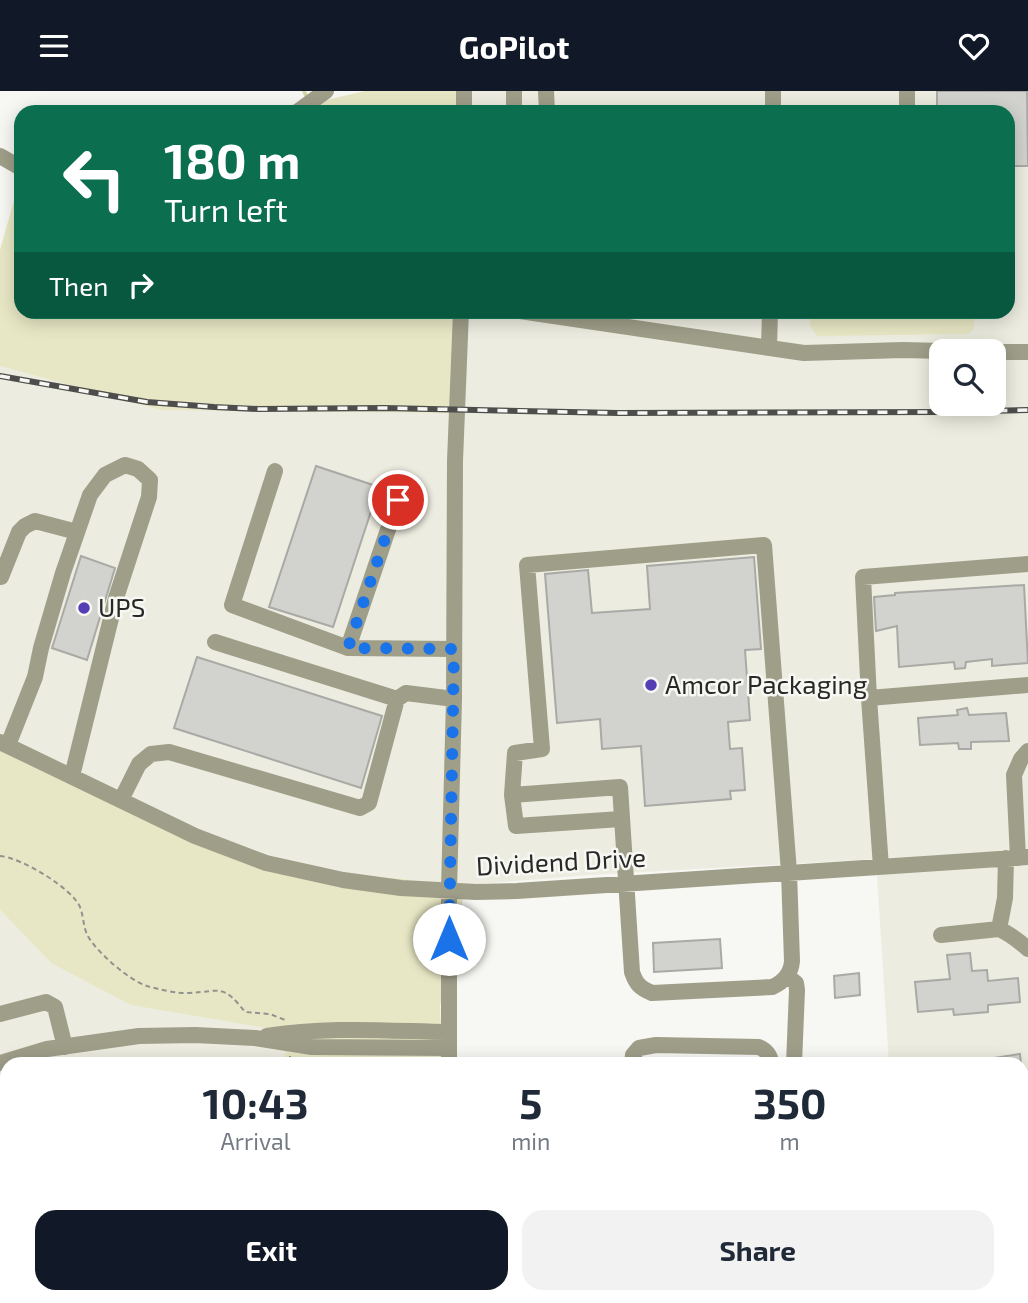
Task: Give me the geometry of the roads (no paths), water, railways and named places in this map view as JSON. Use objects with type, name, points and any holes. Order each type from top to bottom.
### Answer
[{"type":"street","points":[[449,1048],[455,461],[461,319]]},
{"type":"street","points":[[574,319],[804,352],[929,351]]},
{"type":"street","points":[[769,348],[770,319]]},
{"type":"street","points":[[1006,352],[1028,352]]},
{"type":"street","points":[[4,744],[35,677],[63,573],[90,495],[105,475],[125,465],[138,469],[150,480],[149,497],[116,598],[72,776]]},
{"type":"street","points":[[275,471],[232,605],[348,648],[454,649]]},
{"type":"street","points":[[348,648],[398,500]]},
{"type":"street","points":[[1,577],[19,532],[25,526],[35,521],[77,532]]},
{"type":"street","points":[[512,795],[620,786],[632,972],[642,989],[652,993],[772,987],[779,984],[791,969],[792,961],[789,872],[764,545],[527,565],[542,749],[515,753],[512,795],[516,825],[621,819]]},
{"type":"street","points":[[881,867],[863,577],[1028,564]]},
{"type":"street","points":[[215,642],[397,699]]},
{"type":"street","points":[[869,698],[1028,685]]},
{"type":"street","points":[[121,800],[139,764],[151,754],[169,752],[360,809],[369,803],[397,699],[406,693],[454,699]]},
{"type":"street","name":"Dividend Drive","points":[[4,744],[195,836],[266,863],[401,888],[517,891],[1017,857]]},
{"type":"street","points":[[999,929],[1017,857],[1014,775],[1028,751]]},
{"type":"street","points":[[941,935],[999,929],[1028,949]]},
{"type":"street","points":[[787,976],[796,983],[797,990],[794,1057]]},
{"type":"street","points":[[0,1014],[46,1002],[55,1007],[61,1057]]},
{"type":"street","points":[[254,1038],[292,1032],[371,1030],[449,1048]]},
{"type":"street","points":[[22,1057],[60,1047],[139,1036],[254,1038],[312,1047],[449,1048]]},
{"type":"street","points":[[633,1057],[639,1048],[656,1045],[759,1047],[769,1057]]},
{"type":"waterway","points":[[304,91],[308,100]]},
{"type":"railway","points":[[0,376],[147,402],[258,409],[384,408],[618,413],[1028,410]]},
{"type":"place","name":"UPS","points":[[84,608]]},
{"type":"place","name":"Amcor Packaging","points":[[651,685]]}]
